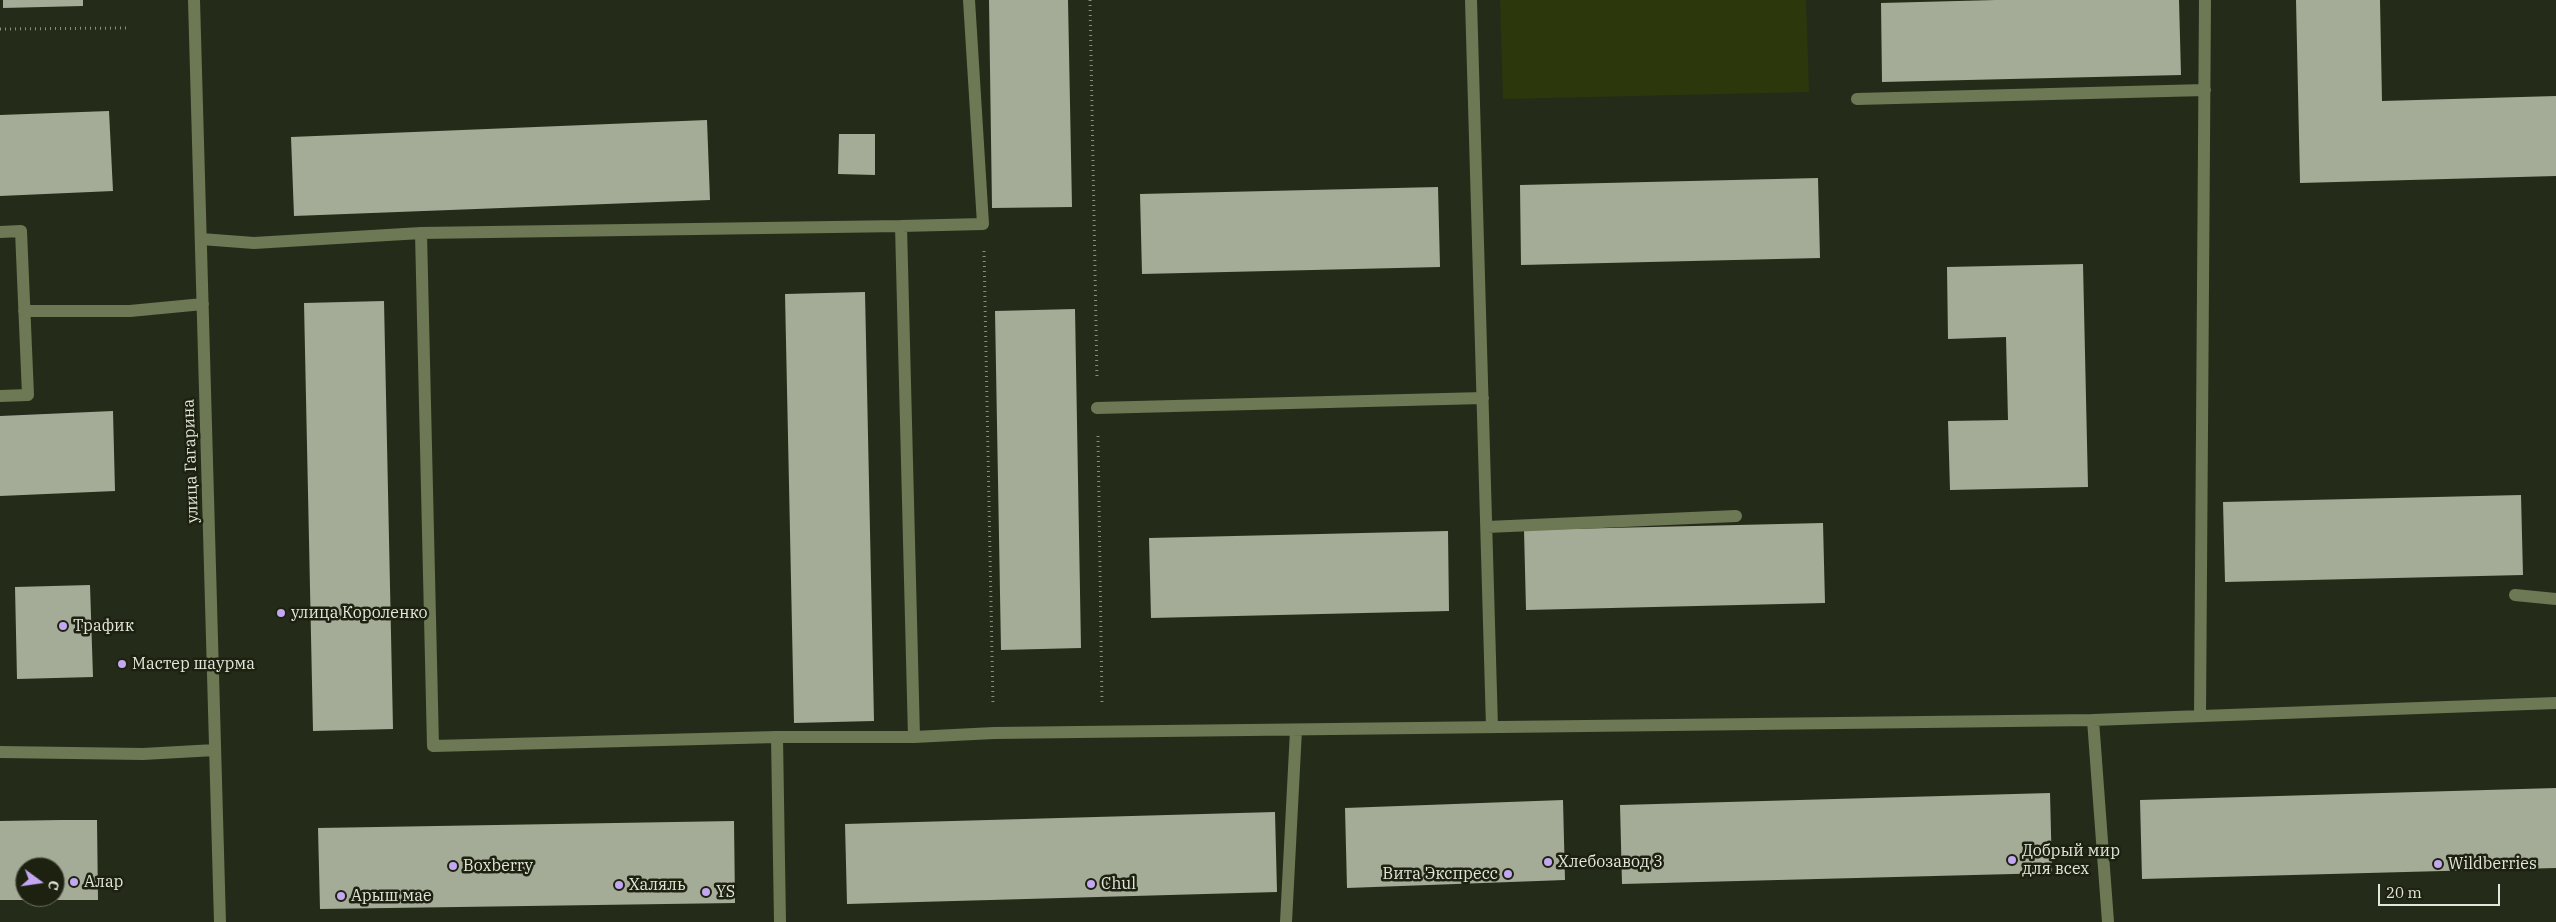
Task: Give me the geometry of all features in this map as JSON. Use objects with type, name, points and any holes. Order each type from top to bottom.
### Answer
[{"type":"street","name":"улица Гагарина","points":[[194,0],[220,922]]},
{"type":"street","points":[[201,239],[254,243],[421,233],[983,224],[969,0]]},
{"type":"street","points":[[1471,0],[1492,727]]},
{"type":"street","points":[[2200,716],[2206,0]]},
{"type":"street","points":[[1857,99],[2205,90]]},
{"type":"street","points":[[901,226],[914,737]]},
{"type":"street","points":[[0,232],[21,231],[28,395],[0,396]]},
{"type":"street","points":[[421,233],[433,746],[777,738],[914,737],[1102,731],[2093,720],[2556,703]]},
{"type":"street","points":[[24,311],[130,311],[203,304]]},
{"type":"street","points":[[1097,408],[1483,398]]},
{"type":"street","points":[[1486,527],[1736,516]]},
{"type":"street","points":[[2515,595],[2556,599]]},
{"type":"street","points":[[2093,720],[2108,922]]},
{"type":"street","points":[[1286,922],[1296,730]]},
{"type":"street","points":[[777,738],[780,922]]},
{"type":"street","points":[[0,752],[143,754],[215,750]]},
{"type":"path","points":[[1090,0],[1102,731]]},
{"type":"path","points":[[0,29],[126,28]]},
{"type":"path","points":[[983,224],[994,733]]},
{"type":"green space","points":[[1500,0],[1806,0],[1809,92],[1503,99]]},
{"type":"building","points":[[3,0],[83,0],[83,6],[3,8]]},
{"type":"building","points":[[989,0],[1068,0],[1072,207],[992,208]]},
{"type":"building","points":[[1996,0],[2179,0],[2181,75],[1882,82],[1881,3]]},
{"type":"building","points":[[2296,0],[2380,0],[2382,101],[2556,96],[2556,176],[2300,183]]},
{"type":"building","points":[[109,111],[113,191],[0,196],[0,115]]},
{"type":"building","points":[[707,120],[710,200],[294,216],[291,137]]},
{"type":"building","points":[[839,134],[875,134],[875,175],[838,174]]},
{"type":"building","points":[[1818,178],[1820,258],[1521,265],[1520,185]]},
{"type":"building","points":[[1438,187],[1440,267],[1142,274],[1140,194]]},
{"type":"building","points":[[2083,264],[2088,487],[1950,490],[1948,421],[2008,420],[2006,337],[1948,339],[1947,267]]},
{"type":"building","points":[[865,292],[874,721],[794,723],[785,294]]},
{"type":"building","points":[[384,301],[393,729],[313,731],[304,303]]},
{"type":"building","points":[[1075,309],[1081,648],[1001,650],[995,311]]},
{"type":"building","points":[[113,411],[115,491],[0,496],[0,416]]},
{"type":"building","points":[[2521,495],[2523,575],[2225,582],[2223,502]]},
{"type":"building","points":[[1823,523],[1825,603],[1526,610],[1524,530]]},
{"type":"building","points":[[1448,531],[1449,611],[1151,618],[1149,538]]},
{"type":"building","points":[[90,585],[93,677],[17,679],[15,587]]},
{"type":"building","points":[[2556,788],[2556,868],[2142,879],[2140,800]]},
{"type":"building","points":[[2050,793],[2052,873],[1622,884],[1620,805]]},
{"type":"building","points":[[1563,800],[1565,880],[1347,888],[1345,808]]},
{"type":"building","points":[[1275,812],[1277,892],[847,904],[845,824]]},
{"type":"building","points":[[97,820],[98,900],[65,900],[65,857],[15,857],[15,900],[0,900],[0,821]]},
{"type":"building","points":[[734,821],[735,903],[320,909],[318,828]]},
{"type":"place","name":"улица Короленко","points":[[281,613]]},
{"type":"place","name":"Трафик","points":[[63,626]]},
{"type":"place","name":"Мастер шаурма","points":[[122,664]]},
{"type":"place","name":"Добрый мир для всех","points":[[2012,860]]},
{"type":"place","name":"Хлебозавод 3","points":[[1548,862]]},
{"type":"place","name":"Wildberries","points":[[2438,864]]},
{"type":"place","name":"Boxberry","points":[[453,866]]},
{"type":"place","name":"Вита Экспресс","points":[[1508,874]]},
{"type":"place","name":"Алар","points":[[74,882]]},
{"type":"place","name":"Chul","points":[[1091,884]]},
{"type":"place","name":"Халяль","points":[[619,885]]},
{"type":"place","name":"YS","points":[[706,892]]},
{"type":"place","name":"Арыш мае","points":[[341,896]]}]
